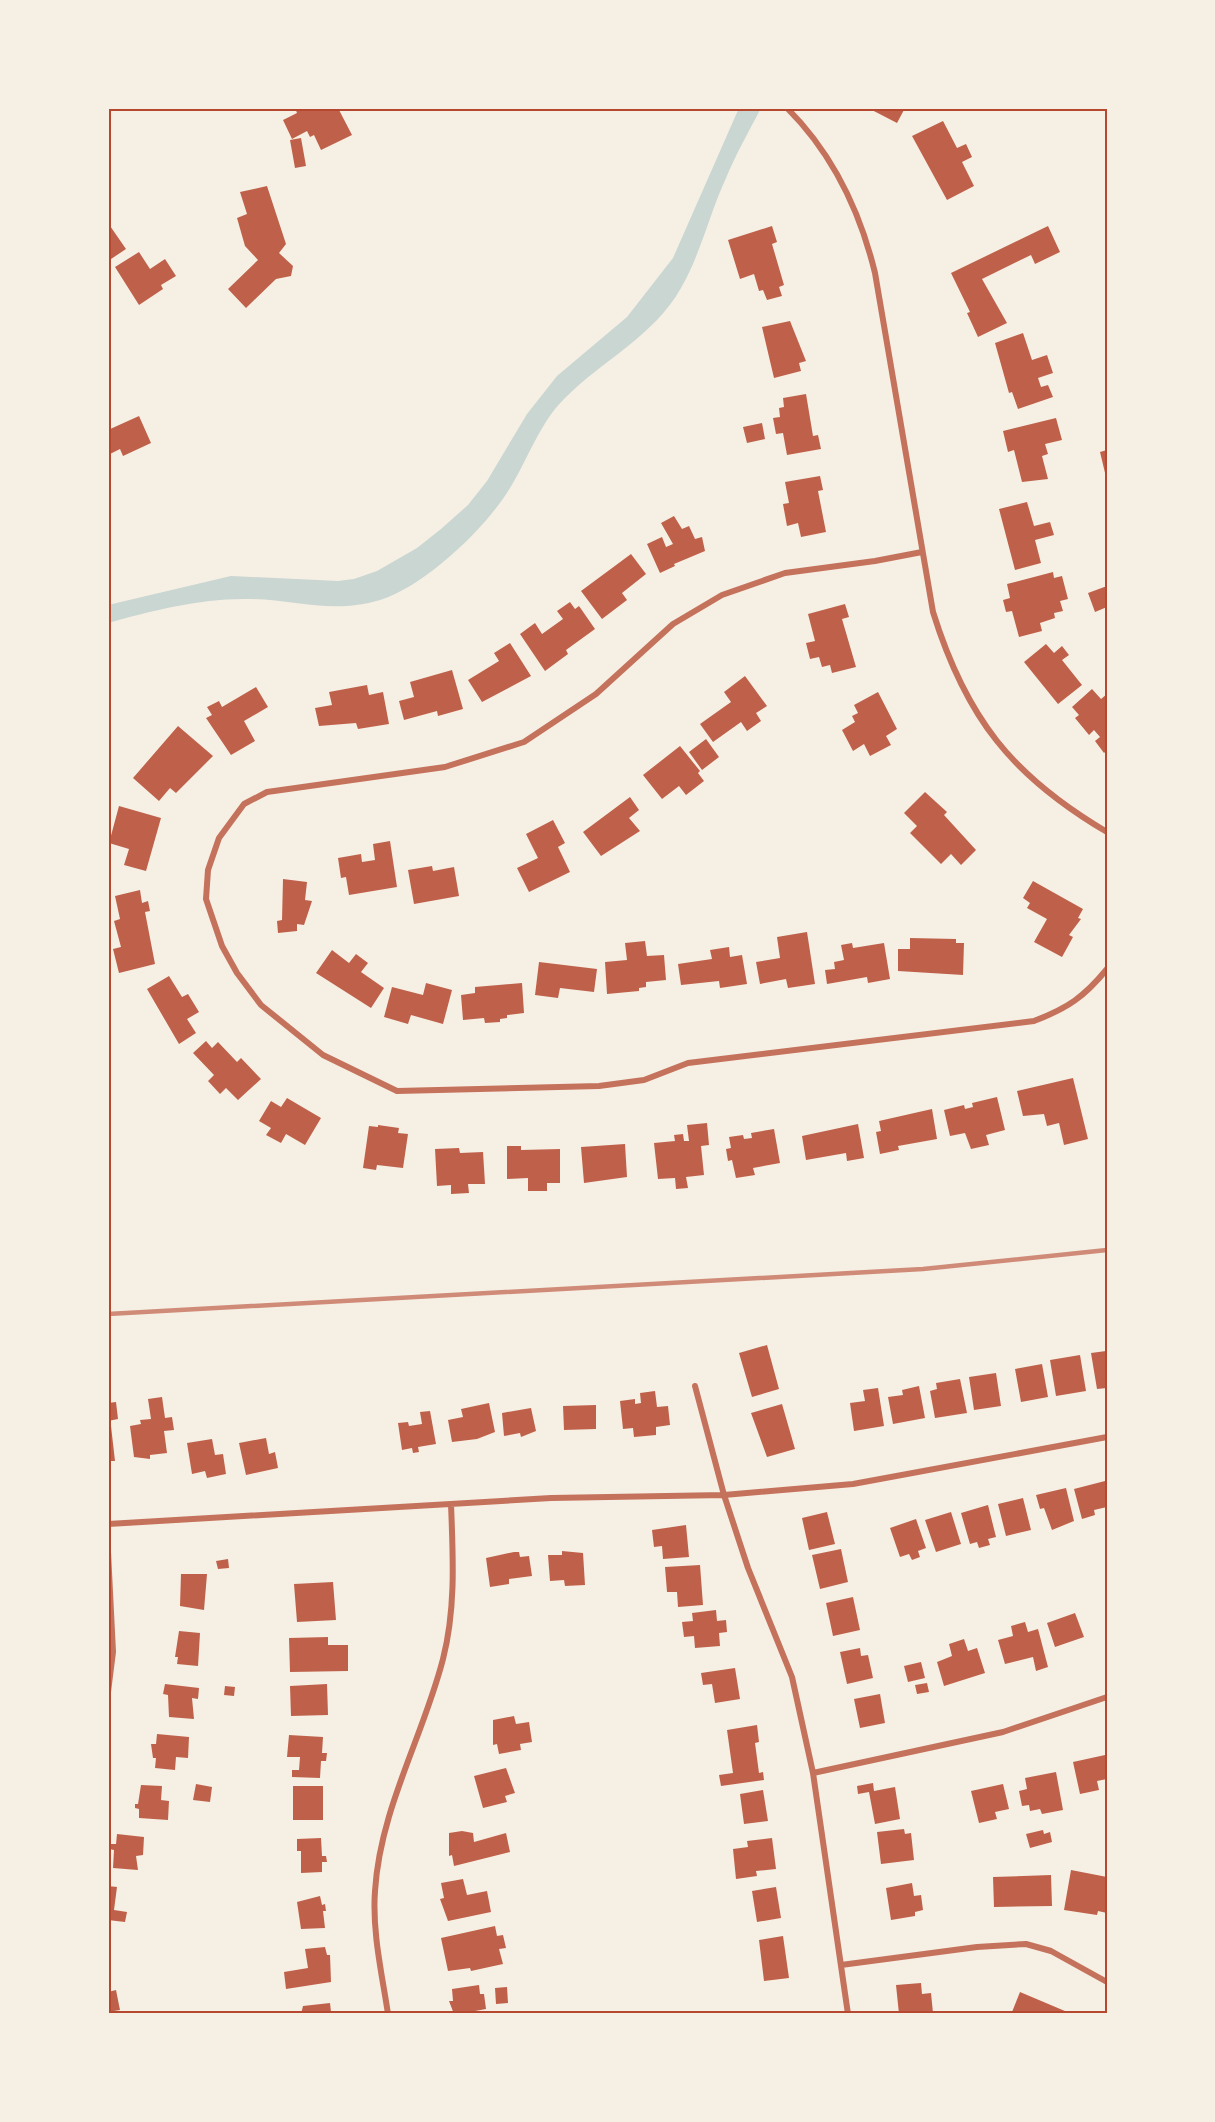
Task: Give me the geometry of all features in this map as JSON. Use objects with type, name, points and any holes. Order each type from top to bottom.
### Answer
[{"type":"street","points":[[787,108],[833,165],[856,209],[867,240],[877,285],[922,552],[936,623],[947,656],[969,702],[995,740],[1026,774],[1065,807],[1107,832]]},
{"type":"street","points":[[922,552],[785,573],[722,595],[673,624],[596,694],[524,742],[445,767],[267,792],[244,804],[219,838],[208,870],[206,899],[222,946],[237,973],[261,1005],[323,1055],[397,1091],[599,1086],[644,1080],[688,1063],[1034,1020],[1065,1009],[1089,991],[1107,969]]},
{"type":"street","points":[[695,1386],[724,1495],[748,1568],[792,1677],[813,1773],[848,2014]]},
{"type":"street","points":[[108,1524],[223,1515],[551,1498],[724,1495],[853,1484],[1107,1437]]},
{"type":"street","points":[[388,2014],[377,1936],[375,1893],[378,1865],[384,1833],[403,1772],[433,1692],[450,1628],[453,1593],[451,1504]]},
{"type":"street","points":[[108,1552],[113,1652],[108,1692]]},
{"type":"street","points":[[813,1773],[1002,1732],[1107,1697]]},
{"type":"street","points":[[842,1965],[977,1947],[1026,1944],[1061,1955],[1107,1982]]},
{"type":"shaded area","points":[[739,108],[761,108],[730,169],[694,261],[670,305],[642,334],[580,384],[556,408],[541,429],[517,477],[499,504],[470,537],[435,569],[398,593],[362,604],[328,606],[261,599],[209,601],[175,606],[108,623],[108,605],[231,576],[338,581],[354,579],[377,571],[417,548],[441,529],[468,505],[487,481],[527,414],[557,376],[627,317],[673,258]]},
{"type":"building","points":[[295,108],[338,108],[352,135],[321,150],[314,135],[310,137],[307,131],[292,139],[283,120],[297,113]]},
{"type":"building","points":[[868,108],[905,108],[897,123]]},
{"type":"building","points":[[943,121],[957,148],[966,144],[972,157],[962,162],[974,186],[947,200],[912,136]]},
{"type":"building","points":[[301,138],[306,166],[295,168],[290,140]]},
{"type":"building","points":[[267,186],[286,244],[279,253],[293,266],[291,276],[276,279],[246,308],[228,289],[258,260],[245,246],[237,218],[247,214],[240,192]]},
{"type":"building","points":[[108,223],[126,249],[108,261]]},
{"type":"building","points":[[772,226],[777,242],[772,244],[784,285],[779,287],[782,296],[767,300],[763,290],[759,291],[754,274],[740,279],[728,240]]},
{"type":"building","points":[[1048,226],[1060,252],[1035,264],[1031,255],[982,279],[1007,323],[978,337],[967,313],[970,312],[951,273]]},
{"type":"building","points":[[139,252],[150,269],[165,259],[176,276],[161,285],[163,289],[139,305],[115,267]]},
{"type":"building","points":[[790,321],[806,361],[799,363],[801,371],[774,378],[762,327]]},
{"type":"building","points":[[1023,333],[1032,360],[1047,355],[1053,373],[1038,378],[1041,387],[1048,385],[1053,397],[1018,409],[1012,392],[1009,393],[995,343]]},
{"type":"building","points":[[806,394],[813,436],[818,435],[821,449],[787,455],[783,433],[776,434],[773,418],[780,417],[779,408],[784,407],[783,398]]},
{"type":"building","points":[[139,416],[151,443],[123,456],[120,449],[108,455],[108,430]]},
{"type":"building","points":[[1056,418],[1062,440],[1045,444],[1048,454],[1042,456],[1048,479],[1022,482],[1014,450],[1008,452],[1003,431]]},
{"type":"building","points":[[762,423],[765,439],[747,443],[743,427]]},
{"type":"building","points":[[1107,450],[1107,477],[1106,477],[1100,452]]},
{"type":"building","points":[[820,476],[823,490],[818,491],[826,532],[801,537],[798,523],[787,526],[783,504],[789,503],[785,482]]},
{"type":"building","points":[[1027,502],[1034,526],[1050,522],[1054,535],[1035,540],[1041,563],[1015,570],[999,509]]},
{"type":"building","points":[[674,516],[682,529],[689,526],[695,539],[702,537],[705,551],[674,564],[675,566],[660,573],[647,544],[662,537],[666,547],[673,544],[661,523]]},
{"type":"building","points":[[631,554],[646,574],[622,593],[627,600],[602,619],[581,591]]},
{"type":"building","points":[[1053,572],[1054,578],[1062,576],[1068,599],[1060,601],[1063,611],[1054,613],[1055,618],[1040,623],[1042,631],[1019,637],[1012,611],[1006,612],[1003,600],[1010,598],[1007,584]]},
{"type":"building","points":[[1107,586],[1107,607],[1095,612],[1088,593]]},
{"type":"building","points":[[570,602],[575,609],[579,606],[595,629],[566,650],[568,654],[545,671],[520,634],[535,623],[542,634],[563,619],[557,611]]},
{"type":"building","points":[[845,604],[849,617],[842,619],[856,667],[832,673],[830,665],[822,667],[819,657],[810,659],[806,643],[815,641],[808,614]]},
{"type":"building","points":[[510,643],[531,676],[482,702],[468,680],[499,661],[494,653]]},
{"type":"building","points":[[1046,644],[1054,653],[1062,646],[1069,655],[1062,660],[1082,685],[1058,704],[1024,662]]},
{"type":"building","points":[[452,670],[463,709],[438,716],[437,711],[404,720],[399,701],[414,697],[410,682]]},
{"type":"building","points":[[745,676],[767,706],[756,713],[761,721],[747,731],[741,722],[713,742],[700,724],[731,702],[724,692]]},
{"type":"building","points":[[367,685],[369,695],[383,692],[389,724],[358,729],[356,723],[319,726],[315,708],[332,705],[329,692]]},
{"type":"building","points":[[256,687],[268,707],[244,721],[255,741],[231,755],[206,718],[212,715],[207,707],[219,701],[222,707]]},
{"type":"building","points":[[1092,689],[1101,699],[1107,694],[1107,750],[1104,753],[1095,741],[1100,737],[1094,730],[1089,735],[1075,718],[1079,715],[1072,707]]},
{"type":"building","points":[[878,692],[897,729],[886,736],[891,745],[870,756],[864,744],[853,751],[842,730],[855,722],[852,716],[858,713],[854,705]]},
{"type":"building","points":[[178,726],[213,756],[176,793],[170,788],[159,801],[133,778]]},
{"type":"building","points":[[706,739],[719,757],[702,770],[689,752]]},
{"type":"building","points":[[680,746],[700,771],[698,773],[704,781],[686,795],[679,786],[662,799],[643,775]]},
{"type":"building","points":[[925,792],[947,812],[944,815],[976,850],[961,865],[951,854],[941,864],[910,833],[917,826],[904,813]]},
{"type":"building","points":[[630,797],[639,810],[629,818],[640,831],[601,856],[583,832]]},
{"type":"building","points":[[119,806],[161,818],[146,871],[124,865],[129,849],[109,843]]},
{"type":"building","points":[[553,820],[565,843],[558,847],[570,872],[529,892],[517,868],[538,858],[526,834]]},
{"type":"building","points":[[390,841],[397,887],[349,895],[346,877],[341,878],[338,858],[361,854],[362,862],[375,860],[373,844]]},
{"type":"building","points":[[432,866],[433,871],[454,867],[459,896],[414,904],[408,870]]},
{"type":"building","points":[[283,879],[307,882],[305,900],[312,901],[304,925],[297,924],[297,931],[278,933],[277,921],[282,920]]},
{"type":"building","points":[[1033,881],[1083,909],[1078,918],[1081,919],[1069,935],[1073,937],[1062,957],[1034,942],[1047,919],[1027,908],[1030,903],[1023,898]]},
{"type":"building","points":[[140,890],[142,903],[148,901],[150,911],[145,912],[155,964],[119,973],[113,949],[121,947],[114,921],[120,919],[115,896]]},
{"type":"building","points":[[807,932],[815,984],[788,988],[786,979],[760,984],[756,962],[780,958],[777,937]]},
{"type":"building","points":[[910,938],[956,939],[956,943],[964,943],[963,975],[898,971],[898,949],[910,949]]},
{"type":"building","points":[[645,941],[647,956],[664,955],[666,980],[646,982],[646,987],[639,988],[639,991],[607,994],[605,962],[627,960],[625,943]]},
{"type":"building","points":[[852,943],[853,948],[884,943],[890,979],[868,983],[867,977],[827,984],[825,970],[835,969],[834,962],[844,960],[841,945]]},
{"type":"building","points":[[729,947],[730,957],[742,955],[747,984],[720,988],[719,981],[681,985],[678,964],[712,959],[710,950]]},
{"type":"building","points":[[332,950],[349,963],[356,954],[368,963],[361,972],[384,988],[371,1008],[316,973]]},
{"type":"building","points":[[539,962],[597,969],[594,992],[560,988],[558,998],[535,995]]},
{"type":"building","points":[[169,976],[182,997],[188,994],[199,1012],[187,1019],[196,1033],[179,1044],[147,989]]},
{"type":"building","points":[[426,983],[452,990],[443,1024],[411,1015],[408,1024],[384,1017],[392,987],[423,995]]},
{"type":"building","points":[[522,983],[524,1013],[507,1015],[507,1018],[500,1019],[500,1022],[485,1023],[484,1018],[463,1020],[461,995],[475,993],[475,987]]},
{"type":"building","points":[[206,1041],[212,1048],[218,1042],[237,1062],[241,1058],[261,1079],[238,1100],[226,1088],[220,1094],[208,1081],[214,1075],[193,1053]]},
{"type":"building","points":[[1073,1078],[1088,1139],[1064,1145],[1059,1123],[1047,1126],[1044,1114],[1023,1116],[1017,1091]]},
{"type":"building","points":[[997,1097],[1005,1130],[986,1135],[989,1145],[971,1149],[965,1133],[950,1136],[944,1110],[964,1105],[965,1109],[973,1107],[972,1103]]},
{"type":"building","points":[[287,1098],[321,1118],[305,1145],[286,1134],[281,1143],[266,1135],[271,1128],[259,1121],[271,1101],[281,1107]]},
{"type":"building","points":[[932,1109],[937,1139],[898,1146],[899,1150],[880,1154],[876,1132],[881,1131],[879,1121]]},
{"type":"building","points":[[707,1123],[709,1145],[701,1146],[704,1175],[686,1177],[688,1188],[676,1189],[675,1178],[658,1179],[654,1143],[675,1141],[674,1135],[683,1134],[684,1141],[689,1141],[687,1125]]},
{"type":"building","points":[[858,1124],[864,1158],[847,1161],[846,1153],[806,1160],[802,1136]]},
{"type":"building","points":[[378,1125],[399,1128],[398,1133],[408,1134],[403,1168],[377,1165],[376,1170],[363,1168],[369,1126],[378,1127]]},
{"type":"building","points":[[774,1129],[780,1163],[753,1168],[755,1175],[736,1178],[732,1160],[728,1161],[726,1149],[731,1148],[729,1137],[743,1135],[744,1139],[752,1138],[751,1133]]},
{"type":"building","points":[[625,1144],[627,1177],[584,1183],[581,1147]]},
{"type":"building","points":[[507,1146],[521,1146],[521,1150],[560,1149],[560,1183],[547,1183],[547,1191],[528,1191],[528,1178],[507,1179]]},
{"type":"building","points":[[459,1148],[460,1153],[483,1152],[485,1184],[468,1184],[469,1193],[451,1194],[451,1185],[437,1186],[435,1149]]},
{"type":"building","points":[[767,1345],[779,1389],[752,1397],[739,1353]]},
{"type":"building","points":[[1106,1351],[1107,1388],[1097,1389],[1091,1353]]},
{"type":"building","points":[[1080,1355],[1086,1391],[1056,1396],[1050,1360]]},
{"type":"building","points":[[1042,1364],[1048,1397],[1021,1402],[1015,1369]]},
{"type":"building","points":[[996,1373],[1001,1406],[974,1410],[969,1377]]},
{"type":"building","points":[[960,1379],[967,1413],[935,1418],[930,1391],[937,1389],[936,1383]]},
{"type":"building","points":[[919,1386],[925,1418],[893,1424],[888,1397],[903,1395],[902,1390]]},
{"type":"building","points":[[878,1388],[884,1426],[854,1431],[850,1403],[865,1401],[863,1390]]},
{"type":"building","points":[[655,1391],[657,1407],[668,1406],[670,1425],[656,1427],[656,1435],[634,1437],[633,1428],[623,1429],[620,1401],[635,1399],[635,1404],[641,1403],[640,1393]]},
{"type":"building","points":[[162,1397],[165,1418],[172,1417],[174,1430],[164,1431],[167,1453],[150,1455],[150,1459],[134,1457],[130,1426],[141,1424],[140,1420],[151,1419],[148,1399]]},
{"type":"building","points":[[116,1402],[118,1419],[108,1421],[108,1403]]},
{"type":"building","points":[[489,1403],[495,1432],[477,1439],[452,1442],[448,1420],[463,1417],[461,1409]]},
{"type":"building","points":[[782,1404],[795,1449],[767,1457],[751,1413]]},
{"type":"building","points":[[596,1405],[596,1429],[564,1430],[563,1406]]},
{"type":"building","points":[[531,1408],[536,1431],[521,1437],[520,1433],[504,1436],[502,1413]]},
{"type":"building","points":[[430,1411],[436,1444],[418,1447],[419,1452],[413,1453],[412,1448],[402,1450],[398,1423],[408,1422],[409,1426],[422,1424],[420,1412]]},
{"type":"building","points":[[111,1426],[115,1461],[108,1461],[108,1427]]},
{"type":"building","points":[[266,1438],[269,1454],[275,1452],[278,1468],[246,1475],[239,1443]]},
{"type":"building","points":[[212,1439],[215,1455],[223,1454],[226,1474],[207,1478],[205,1471],[192,1474],[187,1443]]},
{"type":"building","points":[[1105,1481],[1107,1507],[1094,1510],[1095,1515],[1082,1519],[1074,1489]]},
{"type":"building","points":[[1066,1488],[1074,1521],[1052,1530],[1044,1508],[1040,1509],[1036,1495]]},
{"type":"building","points":[[1023,1498],[1031,1530],[1006,1536],[998,1504]]},
{"type":"building","points":[[988,1505],[996,1537],[988,1539],[990,1545],[979,1548],[977,1542],[970,1544],[961,1513]]},
{"type":"building","points":[[827,1512],[835,1544],[809,1550],[802,1518]]},
{"type":"building","points":[[951,1512],[961,1544],[936,1552],[925,1520]]},
{"type":"building","points":[[916,1519],[926,1548],[918,1551],[920,1557],[912,1560],[909,1554],[900,1557],[890,1528]]},
{"type":"building","points":[[686,1525],[689,1557],[663,1559],[662,1546],[654,1547],[652,1530]]},
{"type":"building","points":[[841,1549],[848,1582],[820,1589],[812,1555]]},
{"type":"building","points":[[562,1551],[583,1553],[585,1585],[565,1586],[564,1580],[550,1581],[548,1555],[562,1555]]},
{"type":"building","points":[[519,1552],[520,1557],[529,1556],[532,1576],[509,1579],[509,1584],[490,1587],[486,1558]]},
{"type":"building","points":[[228,1559],[229,1568],[218,1569],[216,1561]]},
{"type":"building","points":[[700,1565],[703,1605],[678,1607],[677,1592],[667,1592],[665,1567]]},
{"type":"building","points":[[181,1574],[207,1574],[204,1610],[180,1606]]},
{"type":"building","points":[[333,1582],[336,1620],[297,1622],[294,1584]]},
{"type":"building","points":[[853,1597],[860,1630],[833,1636],[826,1603]]},
{"type":"building","points":[[716,1610],[717,1621],[726,1620],[727,1632],[719,1633],[720,1646],[695,1648],[694,1636],[684,1637],[682,1622],[693,1621],[692,1613]]},
{"type":"building","points":[[1075,1613],[1084,1637],[1055,1647],[1047,1623]]},
{"type":"building","points":[[1025,1622],[1028,1632],[1038,1629],[1048,1667],[1036,1671],[1033,1657],[1005,1664],[998,1640],[1013,1636],[1011,1626]]},
{"type":"building","points":[[179,1631],[200,1633],[198,1666],[177,1664],[178,1657],[175,1657]]},
{"type":"building","points":[[328,1637],[328,1645],[348,1645],[348,1671],[290,1672],[289,1638]]},
{"type":"building","points":[[964,1639],[968,1651],[977,1648],[985,1673],[944,1686],[937,1662],[952,1656],[949,1644]]},
{"type":"building","points":[[860,1648],[861,1656],[868,1655],[873,1678],[847,1684],[840,1652]]},
{"type":"building","points":[[921,1662],[925,1678],[908,1682],[904,1666]]},
{"type":"building","points":[[735,1668],[740,1699],[715,1703],[712,1684],[703,1685],[701,1673]]},
{"type":"building","points":[[927,1683],[929,1692],[917,1694],[915,1685]]},
{"type":"building","points":[[165,1684],[199,1688],[198,1699],[192,1698],[194,1719],[169,1717],[168,1695],[163,1694]]},
{"type":"building","points":[[327,1684],[328,1715],[291,1716],[290,1686]]},
{"type":"building","points":[[225,1686],[235,1687],[234,1696],[224,1695]]},
{"type":"building","points":[[880,1694],[885,1723],[860,1728],[854,1699]]},
{"type":"building","points":[[514,1716],[516,1724],[529,1722],[532,1742],[520,1744],[521,1750],[499,1754],[497,1744],[493,1745],[493,1720]]},
{"type":"building","points":[[757,1725],[759,1742],[755,1743],[759,1773],[763,1772],[764,1780],[721,1786],[719,1775],[733,1773],[727,1730]]},
{"type":"building","points":[[157,1734],[189,1737],[188,1758],[176,1757],[175,1770],[155,1768],[156,1758],[153,1758],[151,1744],[156,1744]]},
{"type":"building","points":[[289,1735],[323,1737],[322,1753],[327,1753],[326,1761],[321,1761],[320,1778],[292,1777],[292,1770],[299,1770],[300,1757],[287,1757]]},
{"type":"building","points":[[1105,1755],[1107,1779],[1097,1781],[1099,1790],[1080,1794],[1073,1762]]},
{"type":"building","points":[[506,1768],[515,1793],[505,1796],[507,1802],[483,1808],[474,1776]]},
{"type":"building","points":[[1056,1772],[1063,1810],[1042,1814],[1040,1809],[1030,1811],[1029,1805],[1022,1806],[1019,1791],[1027,1789],[1025,1778]]},
{"type":"building","points":[[873,1783],[874,1791],[895,1787],[900,1819],[875,1824],[869,1792],[858,1794],[857,1786]]},
{"type":"building","points":[[196,1784],[212,1787],[210,1802],[193,1800]]},
{"type":"building","points":[[1003,1784],[1009,1809],[995,1812],[997,1819],[979,1823],[971,1791]]},
{"type":"building","points":[[141,1785],[162,1786],[161,1800],[169,1801],[168,1820],[139,1818],[139,1809],[135,1808],[135,1804],[138,1804]]},
{"type":"building","points":[[293,1786],[323,1786],[323,1820],[293,1820]]},
{"type":"building","points":[[763,1790],[768,1821],[744,1824],[740,1794]]},
{"type":"building","points":[[904,1829],[905,1834],[911,1833],[914,1860],[881,1864],[877,1832]]},
{"type":"building","points":[[1043,1830],[1044,1834],[1050,1832],[1052,1842],[1030,1848],[1026,1834]]},
{"type":"building","points":[[462,1831],[473,1833],[474,1842],[506,1833],[510,1852],[454,1866],[452,1855],[449,1856],[449,1833]]},
{"type":"building","points":[[117,1834],[144,1837],[143,1855],[136,1856],[138,1870],[113,1868],[114,1850],[109,1849],[110,1844],[116,1844]]},
{"type":"building","points":[[321,1838],[322,1856],[326,1856],[327,1862],[322,1862],[322,1872],[301,1873],[301,1851],[297,1851],[297,1839]]},
{"type":"building","points":[[772,1838],[776,1869],[756,1871],[757,1876],[736,1879],[733,1849],[748,1847],[747,1841]]},
{"type":"building","points":[[1071,1870],[1107,1877],[1107,1913],[1098,1911],[1097,1915],[1064,1910]]},
{"type":"building","points":[[1051,1875],[1052,1906],[994,1907],[993,1877]]},
{"type":"building","points":[[463,1879],[467,1895],[487,1891],[491,1912],[448,1921],[440,1899],[444,1898],[441,1883]]},
{"type":"building","points":[[912,1883],[914,1896],[921,1895],[923,1910],[915,1912],[915,1916],[891,1920],[886,1888]]},
{"type":"building","points":[[108,1886],[117,1887],[114,1910],[127,1912],[125,1922],[108,1920]]},
{"type":"building","points":[[776,1887],[781,1918],[757,1922],[752,1891]]},
{"type":"building","points":[[320,1896],[322,1905],[325,1904],[326,1911],[323,1911],[325,1928],[301,1929],[297,1902]]},
{"type":"building","points":[[495,1926],[497,1936],[503,1935],[506,1948],[499,1949],[503,1964],[471,1971],[470,1968],[448,1971],[441,1938]]},
{"type":"building","points":[[783,1936],[789,1978],[764,1981],[759,1940]]},
{"type":"building","points":[[325,1947],[327,1955],[330,1955],[331,1982],[286,1989],[284,1972],[308,1968],[305,1949]]},
{"type":"building","points":[[921,1983],[922,1994],[931,1993],[933,2013],[899,2014],[896,1985]]},
{"type":"building","points":[[479,1985],[480,1994],[484,1994],[486,2009],[475,2011],[476,2014],[454,2014],[449,2001],[453,2001],[452,1989]]},
{"type":"building","points":[[507,1987],[508,2003],[496,2004],[495,1988]]},
{"type":"building","points":[[116,1990],[120,2010],[108,2012],[108,1992]]},
{"type":"building","points":[[1020,1992],[1072,2014],[1016,2014],[1012,2012]]},
{"type":"building","points":[[330,2003],[331,2012],[340,2011],[340,2014],[301,2014],[303,2006]]},
{"type":"railway","points":[[108,1314],[923,1269],[1107,1250]]}]
